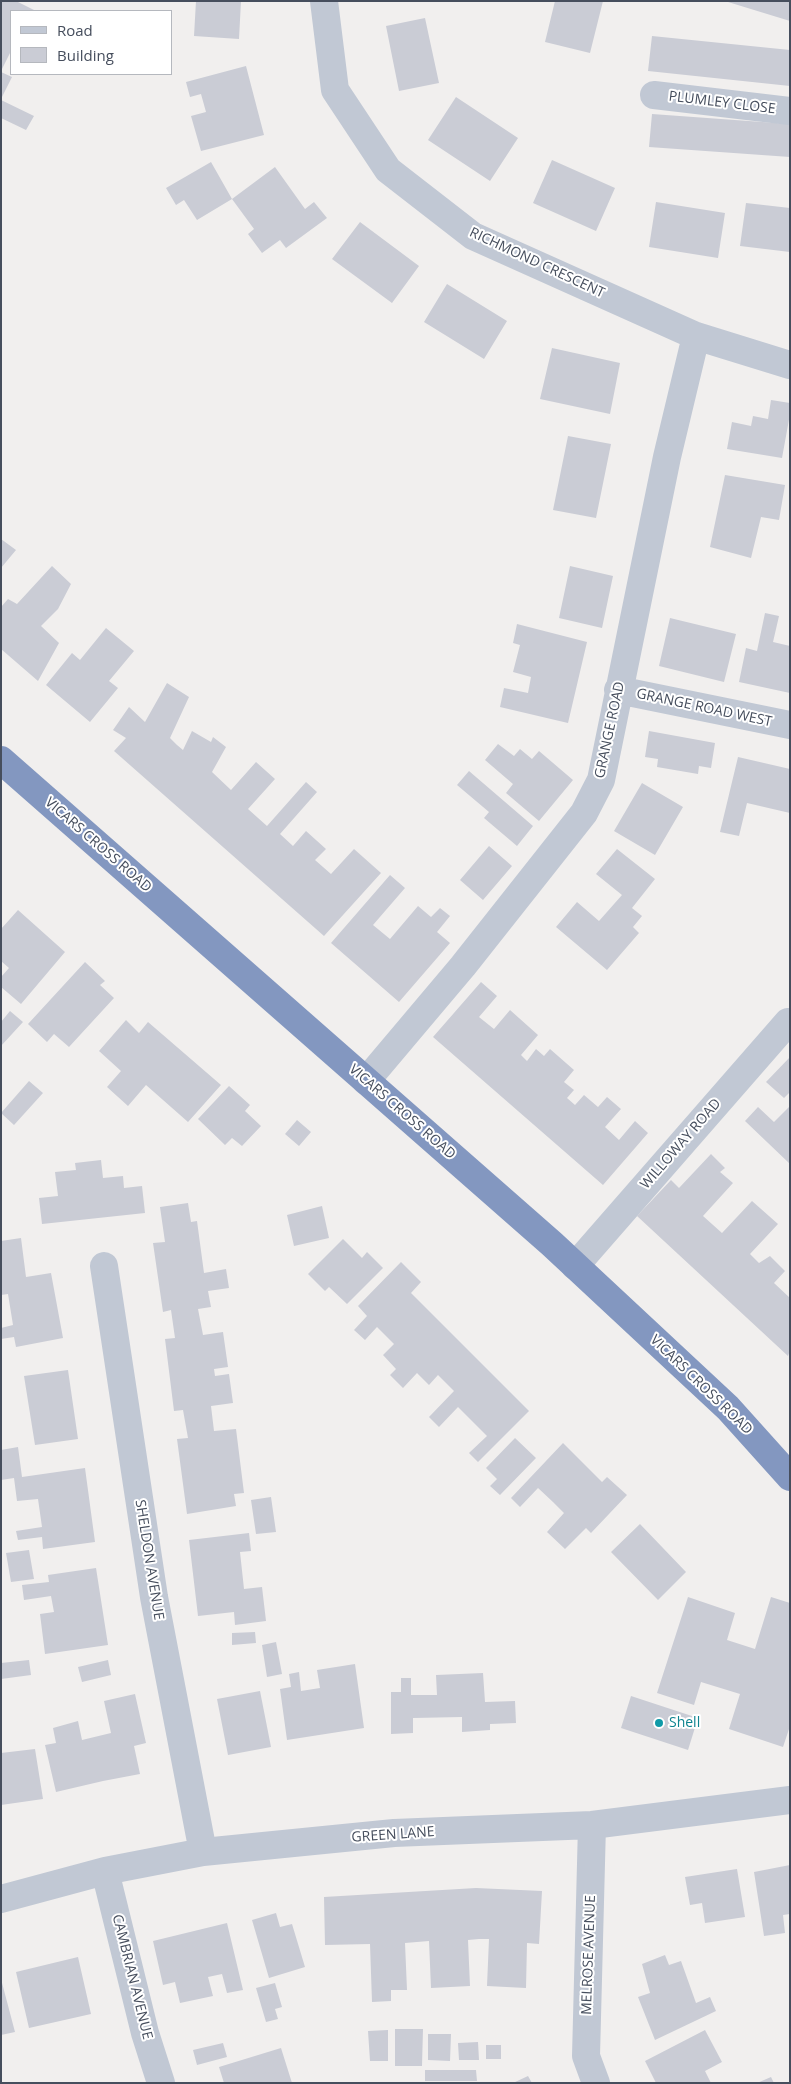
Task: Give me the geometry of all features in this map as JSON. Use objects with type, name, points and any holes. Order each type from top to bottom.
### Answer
[{"type":"highway","name":"VICARS CROSS ROAD","points":[[1,760],[575,1266],[728,1408],[790,1477]]},
{"type":"street","name":"RICHMOND CRESCENT","points":[[324,1],[335,90],[388,170],[473,236],[696,336],[790,365]]},
{"type":"street","name":"PLUMLEY CLOSE","points":[[654,94],[790,111]]},
{"type":"street","name":"GRANGE ROAD","points":[[366,1081],[463,966],[584,812],[601,780],[667,457],[696,336]]},
{"type":"street","name":"GRANGE ROAD WEST","points":[[618,690],[790,725]]},
{"type":"street","name":"WILLOWAY ROAD","points":[[575,1266],[788,1022]]},
{"type":"street","name":"SHELDON AVENUE","points":[[104,1266],[154,1597],[203,1852]]},
{"type":"street","name":"GREEN LANE","points":[[1,1898],[105,1871],[203,1852],[394,1833],[592,1825],[790,1800]]},
{"type":"street","name":"MELROSE AVENUE","points":[[592,1825],[586,2056],[596,2083]]},
{"type":"street","name":"CAMBRIAN AVENUE","points":[[105,1871],[145,2033],[161,2083]]},
{"type":"building","points":[[1,1],[16,1],[34,10],[10,10],[10,53],[1,71]]},
{"type":"building","points":[[196,1],[241,1],[239,39],[194,36]]},
{"type":"building","points":[[555,1],[603,1],[590,53],[545,42]]},
{"type":"building","points":[[790,1],[790,21],[728,2]]},
{"type":"building","points":[[425,18],[439,83],[399,91],[386,26]]},
{"type":"building","points":[[652,36],[790,50],[790,86],[648,71]]},
{"type":"building","points":[[246,66],[264,135],[201,151],[191,116],[206,112],[201,94],[190,97],[186,82]]},
{"type":"building","points":[[1,72],[12,77],[1,99]]},
{"type":"building","points":[[456,97],[518,138],[490,181],[428,140]]},
{"type":"building","points":[[1,100],[34,116],[26,130],[1,118]]},
{"type":"building","points":[[652,114],[790,124],[790,157],[649,147]]},
{"type":"building","points":[[552,160],[615,188],[596,231],[533,203]]},
{"type":"building","points":[[211,162],[232,199],[197,220],[184,200],[176,205],[166,188]]},
{"type":"building","points":[[275,167],[305,209],[314,202],[327,218],[286,248],[280,240],[262,253],[248,234],[254,229],[232,199]]},
{"type":"building","points":[[656,202],[725,213],[718,258],[649,247]]},
{"type":"building","points":[[746,203],[790,208],[790,252],[740,246]]},
{"type":"building","points":[[360,222],[419,266],[392,303],[332,259]]},
{"type":"building","points":[[447,284],[507,321],[484,359],[424,322]]},
{"type":"building","points":[[552,348],[620,363],[610,414],[540,399]]},
{"type":"building","points":[[771,400],[790,403],[790,414],[782,458],[727,449],[732,422],[751,426],[753,416],[768,419]]},
{"type":"building","points":[[568,436],[611,444],[596,518],[553,510]]},
{"type":"building","points":[[725,475],[785,485],[779,520],[761,517],[751,558],[710,547]]},
{"type":"building","points":[[1,539],[16,550],[1,568]]},
{"type":"building","points":[[52,566],[71,584],[58,609],[41,626],[59,643],[38,681],[1,649],[1,607],[8,599],[17,604]]},
{"type":"building","points":[[570,566],[613,576],[602,628],[559,618]]},
{"type":"building","points":[[765,613],[779,616],[773,642],[790,646],[790,693],[739,682],[746,648],[757,651]]},
{"type":"building","points":[[670,618],[736,634],[724,682],[659,666]]},
{"type":"building","points":[[517,624],[587,642],[568,723],[500,707],[504,688],[528,693],[531,677],[513,672],[520,645],[513,643]]},
{"type":"building","points":[[106,628],[134,651],[109,681],[118,688],[90,722],[46,685],[72,653],[80,660]]},
{"type":"building","points":[[167,683],[189,697],[170,738],[177,745],[183,750],[192,731],[211,742],[213,737],[226,747],[212,772],[231,790],[256,762],[275,779],[248,809],[267,826],[306,782],[317,792],[280,834],[293,846],[306,831],[326,849],[315,860],[331,874],[354,849],[381,873],[324,936],[114,751],[126,738],[113,730],[129,707],[145,722]]},
{"type":"building","points":[[649,731],[715,743],[711,768],[699,766],[698,774],[657,767],[658,759],[645,757]]},
{"type":"building","points":[[498,744],[514,756],[520,749],[532,759],[539,751],[573,780],[539,821],[506,793],[513,784],[485,760]]},
{"type":"building","points":[[738,757],[790,769],[790,813],[747,803],[739,836],[720,832]]},
{"type":"building","points":[[469,771],[533,826],[517,846],[484,818],[489,812],[457,785]]},
{"type":"building","points":[[642,783],[683,807],[655,855],[614,831]]},
{"type":"building","points":[[489,846],[512,866],[483,900],[460,880]]},
{"type":"building","points":[[617,849],[655,879],[632,908],[642,916],[633,927],[639,933],[607,970],[556,927],[577,902],[599,921],[622,895],[596,874]]},
{"type":"building","points":[[390,875],[405,888],[373,925],[390,939],[418,906],[431,917],[440,908],[450,916],[437,932],[450,943],[399,1002],[331,943]]},
{"type":"building","points":[[18,910],[65,952],[21,1004],[1,987],[1,977],[9,968],[1,961],[1,929]]},
{"type":"building","points":[[85,962],[105,981],[100,985],[114,998],[69,1047],[54,1034],[47,1042],[28,1024]]},
{"type":"building","points":[[481,982],[497,996],[479,1017],[494,1029],[510,1010],[538,1035],[521,1055],[527,1061],[536,1049],[544,1056],[550,1049],[574,1070],[564,1082],[574,1090],[567,1098],[575,1105],[584,1095],[598,1107],[607,1097],[621,1109],[605,1127],[619,1140],[635,1121],[648,1133],[603,1185],[433,1037]]},
{"type":"building","points":[[10,1011],[23,1022],[1,1046],[1,1022]]},
{"type":"building","points":[[126,1020],[139,1033],[148,1022],[221,1085],[188,1122],[146,1085],[128,1106],[107,1087],[121,1071],[99,1051]]},
{"type":"building","points":[[790,1057],[790,1092],[784,1098],[766,1082]]},
{"type":"building","points":[[29,1081],[43,1093],[14,1125],[1,1113]]},
{"type":"building","points":[[229,1086],[250,1105],[245,1111],[261,1126],[242,1146],[232,1138],[225,1145],[198,1119]]},
{"type":"building","points":[[790,1106],[790,1164],[745,1121],[758,1107],[774,1122]]},
{"type":"building","points":[[297,1120],[311,1132],[299,1146],[285,1134]]},
{"type":"building","points":[[711,1154],[725,1168],[720,1172],[733,1183],[703,1216],[722,1233],[752,1201],[778,1224],[750,1254],[759,1263],[770,1256],[785,1271],[774,1283],[790,1298],[790,1350],[788,1356],[637,1216],[671,1180],[679,1188]]},
{"type":"building","points":[[101,1160],[103,1178],[123,1176],[124,1188],[142,1186],[145,1213],[42,1224],[39,1198],[58,1196],[55,1172],[76,1170],[75,1163]]},
{"type":"building","points":[[188,1203],[191,1222],[197,1221],[204,1273],[226,1269],[229,1288],[208,1291],[211,1307],[198,1309],[203,1335],[223,1332],[228,1367],[214,1369],[215,1376],[229,1374],[233,1403],[211,1406],[214,1431],[236,1429],[244,1493],[234,1494],[236,1506],[187,1514],[177,1439],[188,1438],[183,1410],[174,1411],[165,1339],[175,1338],[171,1310],[163,1312],[153,1243],[165,1242],[160,1207]]},
{"type":"building","points":[[322,1206],[329,1238],[294,1246],[287,1215]]},
{"type":"building","points":[[21,1238],[26,1277],[51,1273],[63,1338],[16,1347],[14,1337],[1,1339],[1,1328],[13,1325],[8,1294],[1,1295],[1,1241]]},
{"type":"building","points":[[343,1239],[362,1258],[367,1252],[383,1268],[347,1304],[329,1287],[325,1291],[308,1274]]},
{"type":"building","points":[[401,1262],[421,1282],[411,1293],[529,1411],[478,1462],[469,1453],[487,1436],[458,1407],[439,1427],[429,1417],[454,1391],[438,1375],[429,1385],[417,1373],[403,1388],[390,1375],[396,1369],[383,1355],[394,1344],[377,1327],[365,1340],[354,1330],[367,1316],[358,1306]]},
{"type":"building","points":[[68,1370],[78,1439],[35,1445],[24,1376]]},
{"type":"building","points":[[515,1438],[536,1458],[500,1495],[490,1486],[497,1479],[486,1468]]},
{"type":"building","points":[[563,1443],[602,1482],[607,1477],[627,1495],[591,1533],[586,1528],[565,1549],[547,1532],[564,1513],[553,1502],[538,1488],[520,1507],[511,1498]]},
{"type":"building","points":[[18,1447],[22,1477],[85,1468],[95,1542],[43,1549],[42,1537],[18,1540],[16,1531],[42,1527],[38,1499],[17,1501],[14,1478],[1,1480],[1,1450]]},
{"type":"building","points":[[271,1497],[276,1532],[256,1534],[251,1500]]},
{"type":"building","points":[[640,1524],[686,1572],[658,1600],[611,1552]]},
{"type":"building","points":[[249,1533],[251,1551],[240,1552],[244,1589],[262,1587],[266,1621],[235,1625],[234,1612],[198,1616],[189,1540]]},
{"type":"building","points":[[29,1550],[34,1579],[11,1582],[6,1553]]},
{"type":"building","points":[[96,1568],[108,1645],[45,1654],[40,1614],[54,1612],[51,1596],[24,1600],[22,1585],[49,1582],[48,1575]]},
{"type":"building","points":[[688,1597],[735,1613],[727,1640],[755,1649],[771,1597],[790,1603],[790,1726],[783,1747],[729,1729],[740,1694],[701,1682],[694,1705],[657,1693]]},
{"type":"building","points":[[255,1632],[256,1643],[232,1645],[232,1633]]},
{"type":"building","points":[[276,1642],[282,1674],[267,1677],[262,1645]]},
{"type":"building","points":[[29,1660],[31,1675],[1,1679],[1,1663]]},
{"type":"building","points":[[108,1660],[111,1675],[82,1682],[78,1667]]},
{"type":"building","points":[[355,1664],[364,1728],[287,1740],[280,1689],[291,1687],[289,1674],[299,1672],[301,1691],[320,1688],[317,1670]]},
{"type":"building","points":[[483,1673],[485,1702],[515,1701],[516,1723],[490,1724],[490,1730],[462,1732],[462,1717],[413,1718],[413,1733],[391,1734],[391,1692],[401,1692],[401,1678],[411,1678],[411,1695],[437,1695],[436,1675]]},
{"type":"building","points":[[260,1691],[271,1747],[228,1755],[217,1699]]},
{"type":"building","points":[[135,1694],[146,1743],[134,1746],[140,1774],[56,1792],[45,1745],[56,1743],[53,1728],[78,1721],[82,1740],[111,1733],[104,1701]]},
{"type":"building","name":"Shell","points":[[631,1696],[698,1718],[688,1750],[621,1728]]},
{"type":"building","points":[[35,1749],[43,1799],[1,1805],[1,1753]]},
{"type":"building","points":[[790,1865],[790,1914],[783,1915],[785,1933],[764,1936],[754,1872]]},
{"type":"building","points":[[737,1869],[745,1917],[705,1923],[702,1903],[690,1905],[685,1877]]},
{"type":"building","points":[[476,1888],[542,1891],[539,1944],[527,1943],[526,1988],[487,1986],[489,1939],[479,1939],[468,1940],[470,1986],[431,1988],[429,1941],[405,1943],[407,1990],[391,1990],[391,2001],[372,2002],[370,1944],[325,1945],[324,1897]]},
{"type":"building","points":[[276,1913],[280,1927],[292,1924],[305,1967],[269,1978],[252,1920]]},
{"type":"building","points":[[227,1923],[243,1990],[227,1993],[222,1974],[208,1977],[213,1996],[180,2003],[175,1982],[163,1985],[153,1941]]},
{"type":"building","points":[[665,1955],[669,1965],[681,1961],[696,2003],[710,1997],[716,2011],[655,2040],[638,1997],[650,1993],[642,1964]]},
{"type":"building","points":[[78,1957],[91,2014],[29,2028],[16,1972]]},
{"type":"building","points":[[1,1979],[15,2032],[1,2035]]},
{"type":"building","points":[[275,1983],[282,2007],[275,2009],[278,2019],[266,2022],[256,1988]]},
{"type":"building","points":[[395,2029],[423,2029],[422,2066],[395,2066]]},
{"type":"building","points":[[388,2030],[388,2061],[370,2061],[368,2031]]},
{"type":"building","points":[[705,2030],[722,2062],[705,2071],[711,2083],[656,2083],[645,2061]]},
{"type":"building","points":[[428,2034],[451,2034],[450,2061],[428,2060]]},
{"type":"building","points":[[478,2042],[479,2060],[459,2060],[458,2043]]},
{"type":"building","points":[[223,2043],[227,2057],[197,2065],[193,2050]]},
{"type":"building","points":[[486,2045],[501,2045],[501,2059],[486,2059]]},
{"type":"building","points":[[281,2048],[292,2083],[224,2083],[219,2067]]},
{"type":"building","points":[[425,2070],[476,2070],[477,2081],[425,2081]]},
{"type":"building","points":[[528,2076],[532,2083],[513,2083]]},
{"type":"building","points":[[771,2077],[774,2083],[757,2083]]},
{"type":"place","name":"Shell","points":[[659,1723]]}]
